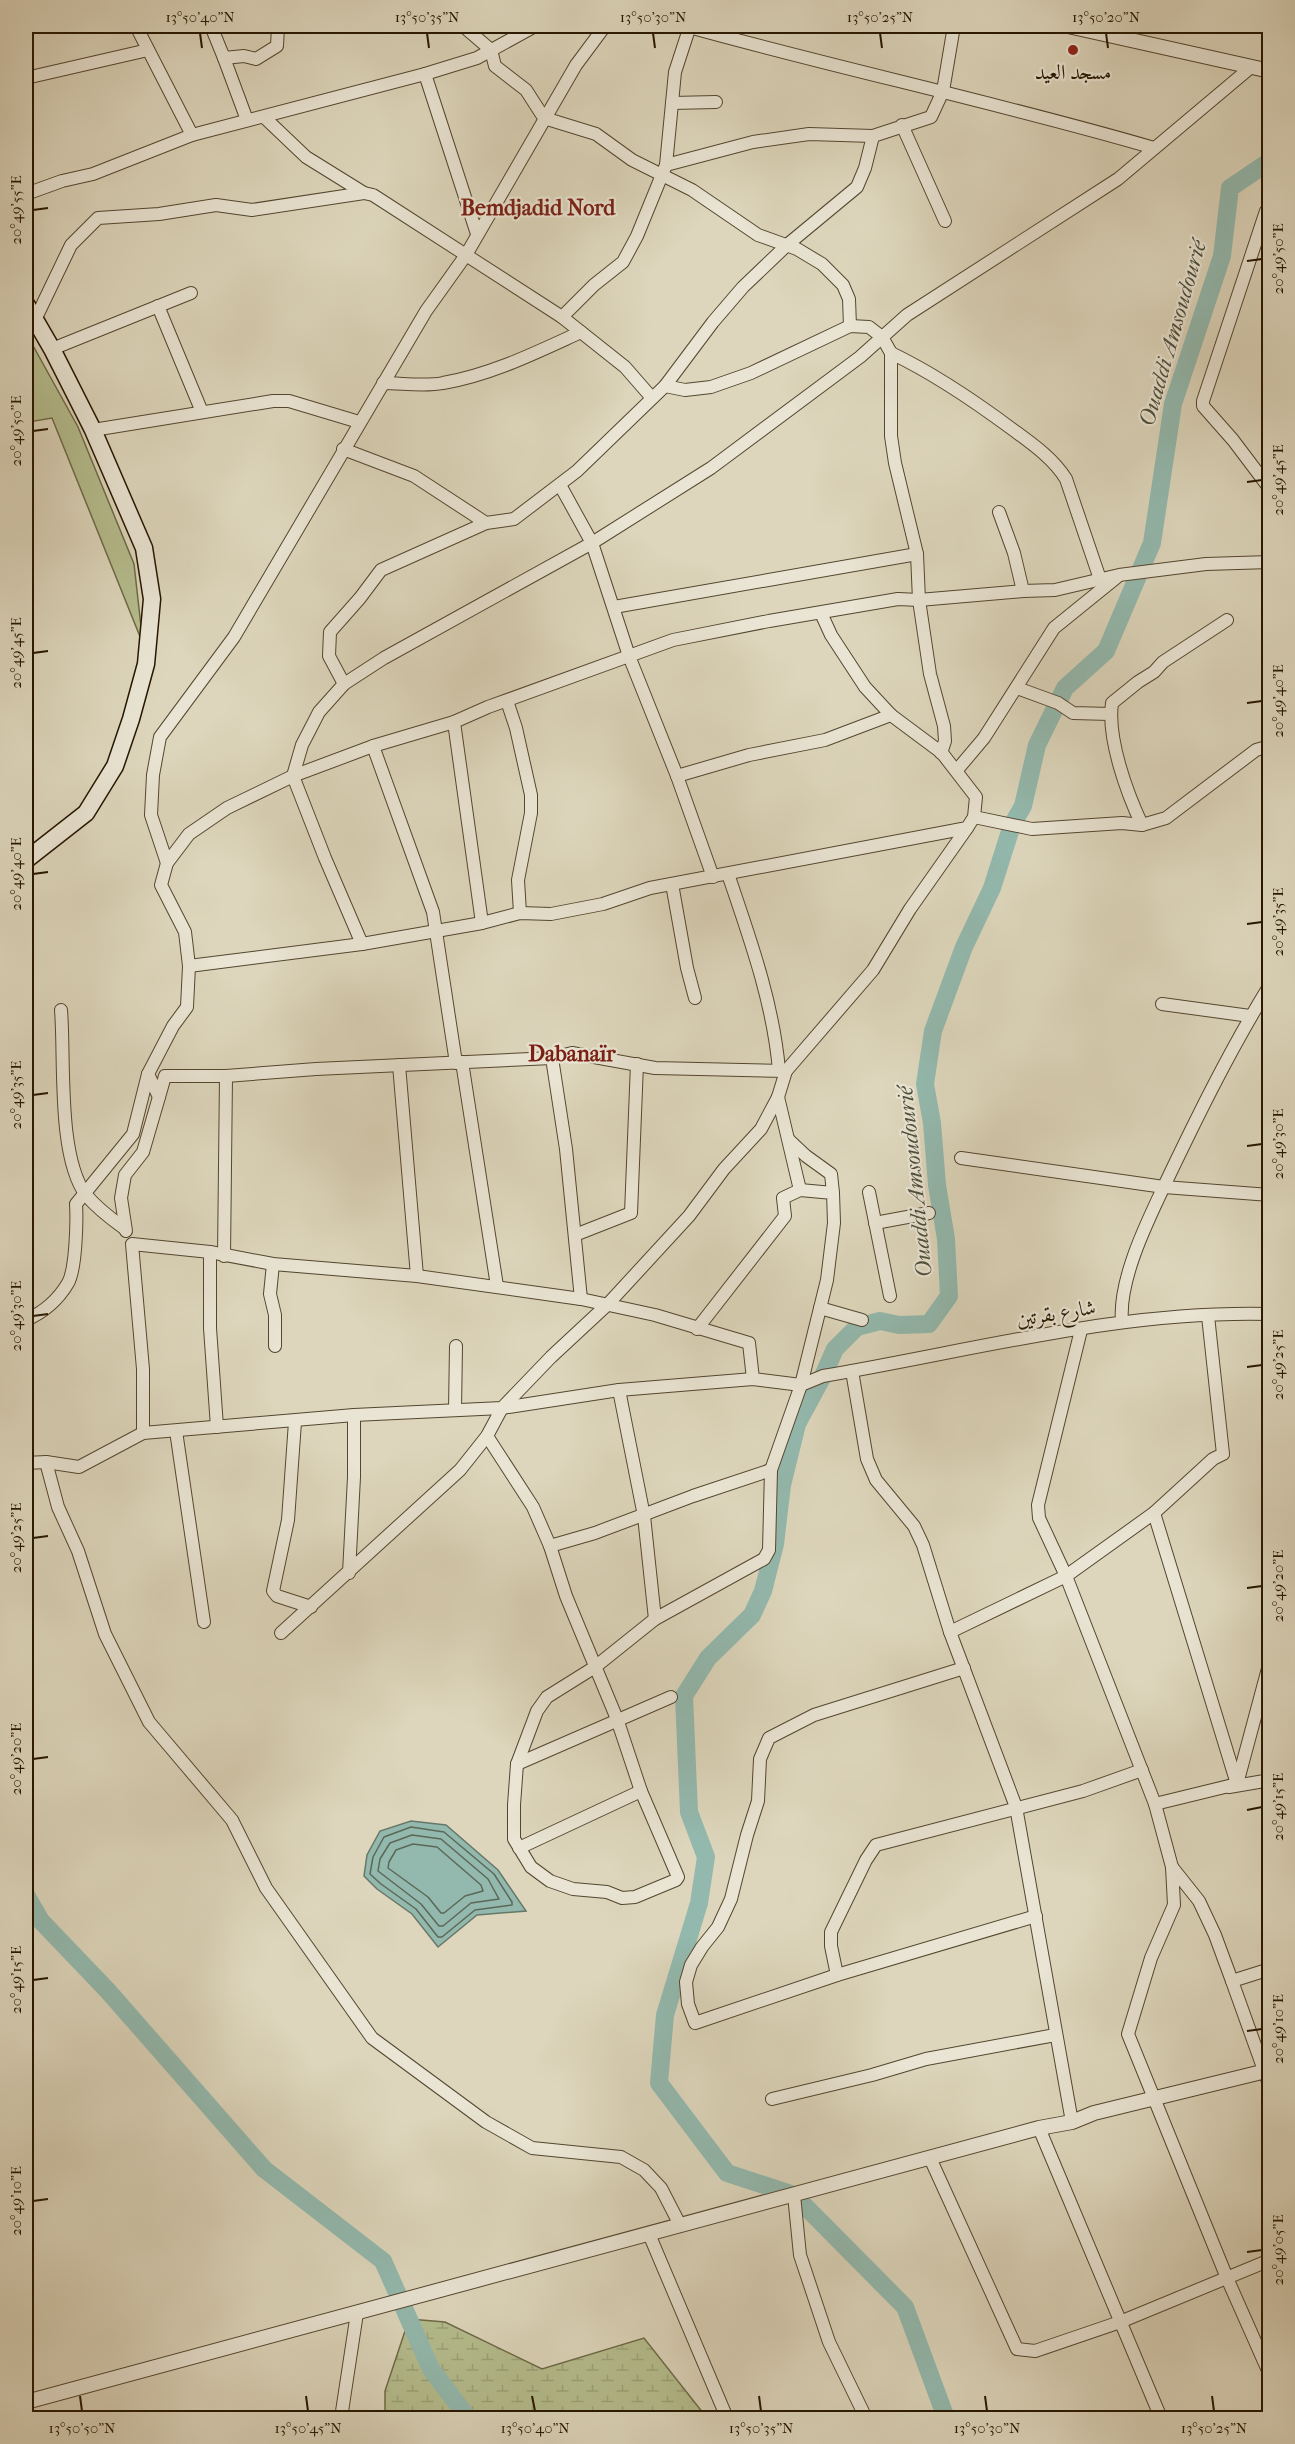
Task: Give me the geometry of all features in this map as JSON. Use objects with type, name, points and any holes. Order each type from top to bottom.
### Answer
[{"type":"main road","points":[[26,304],[52,349],[93,430],[144,548],[152,599],[146,664],[115,766],[86,813],[26,860]]},
{"type":"street","points":[[136,26],[192,135]]},
{"type":"street","points":[[211,26],[247,120]]},
{"type":"street","points":[[224,58],[244,56],[256,59],[277,46],[278,26]]},
{"type":"street","points":[[463,26],[491,50],[495,66],[526,90],[544,118],[596,134],[632,160],[663,170],[758,235],[787,245],[822,264],[843,285],[849,299],[850,326]]},
{"type":"street","points":[[167,863],[151,815],[153,775],[160,737],[234,637],[343,448],[426,311],[466,255],[576,65],[605,26]]},
{"type":"street","points":[[562,317],[594,285],[624,262],[663,170],[675,72],[690,26],[781,53],[943,91],[1154,148]]},
{"type":"street","points":[[663,170],[753,142],[809,134],[873,136],[931,117],[943,91],[954,26]]},
{"type":"street","points":[[1068,26],[1099,29],[1269,71]]},
{"type":"street","points":[[26,194],[62,181],[93,174],[192,135],[425,74],[477,58],[527,27]]},
{"type":"street","points":[[26,78],[148,50]]},
{"type":"street","points":[[362,944],[293,776],[302,745],[319,712],[344,684],[384,658],[592,543],[711,468],[860,357],[908,315],[1118,179],[1250,68]]},
{"type":"street","points":[[425,74],[477,234]]},
{"type":"street","points":[[672,103],[716,102]]},
{"type":"street","points":[[264,117],[306,157],[364,194]]},
{"type":"street","points":[[902,125],[945,221]]},
{"type":"street","points":[[344,684],[329,656],[330,632],[381,570],[486,523],[514,519],[560,485],[665,386],[713,322],[743,287],[787,245],[857,187],[865,168],[873,136]]},
{"type":"street","points":[[35,320],[71,245],[98,218],[159,214],[216,205],[252,210],[364,194],[373,195],[562,317],[625,367],[652,398]]},
{"type":"street","points":[[1269,208],[1266,211],[1203,400],[1203,406],[1233,440],[1269,489]]},
{"type":"street","points":[[52,349],[191,292]]},
{"type":"street","points":[[158,306],[202,412]]},
{"type":"street","points":[[665,386],[685,390],[711,387],[751,373],[850,326],[869,327],[882,337],[891,353],[891,436],[895,463],[917,554],[920,600],[930,674],[944,726],[945,741],[941,753]]},
{"type":"street","points":[[383,382],[441,384],[466,378],[509,363],[581,332]]},
{"type":"street","points":[[891,353],[928,371],[972,399],[1029,441],[1060,469],[1066,479],[1100,579]]},
{"type":"street","points":[[93,430],[255,402],[289,401],[359,422]]},
{"type":"street","points":[[343,448],[414,476],[486,523]]},
{"type":"street","points":[[560,485],[592,543],[629,656],[677,776],[713,877]]},
{"type":"street","points":[[999,512],[1014,553],[1023,591]]},
{"type":"street","points":[[614,607],[917,554]]},
{"type":"street","points":[[26,1320],[42,1313],[69,1282],[78,1229],[76,1204],[133,1134],[148,1074],[173,1026],[188,1007],[189,966],[185,932],[161,885],[167,863],[189,834],[207,820],[293,776],[373,746],[454,722],[673,640],[898,599],[920,600],[1055,590],[1119,575],[1206,564],[1269,562]]},
{"type":"street","points":[[957,770],[984,738],[1054,628],[1119,575]]},
{"type":"street","points":[[143,1433],[143,1369],[132,1244],[124,1228],[121,1198],[125,1175],[143,1152],[165,1076],[226,1076],[552,1058],[573,1053],[667,1069],[782,1071],[873,970],[910,909],[970,822],[975,797],[957,770],[941,753],[891,715],[865,687],[831,635],[821,613]]},
{"type":"street","points":[[1142,825],[1130,801],[1117,750],[1110,714],[1112,703],[1154,672],[1163,662],[1227,620]]},
{"type":"street","points":[[1017,688],[1058,703],[1073,712],[1110,714]]},
{"type":"street","points":[[507,701],[516,728],[531,795],[531,813],[518,880],[520,914]]},
{"type":"street","points":[[677,776],[749,755],[825,740],[891,715]]},
{"type":"street","points":[[454,722],[482,923]]},
{"type":"street","points":[[373,746],[433,912],[497,1286]]},
{"type":"street","points":[[189,966],[362,944],[437,932],[520,914],[551,914],[603,904],[672,884],[970,822],[1032,829],[1122,823],[1142,825],[1166,818],[1256,750],[1269,746]]},
{"type":"street","points":[[281,1634],[459,1470],[487,1436],[502,1408],[551,1357],[608,1304],[689,1216],[724,1169],[761,1129],[778,1097],[782,1071],[756,956],[728,874]]},
{"type":"street","points":[[672,884],[687,968],[695,998]]},
{"type":"street","points":[[1122,1322],[1122,1298],[1140,1239],[1216,1078],[1269,985]]},
{"type":"street","points":[[1162,1004],[1250,1016]]},
{"type":"street","points":[[61,1010],[66,1128],[76,1175],[85,1193],[103,1213],[124,1228]]},
{"type":"street","points":[[552,1058],[566,1149],[581,1299]]},
{"type":"street","points":[[575,1235],[631,1213],[637,1064]]},
{"type":"street","points":[[399,1065],[417,1276]]},
{"type":"street","points":[[148,1074],[159,1097]]},
{"type":"street","points":[[224,1256],[226,1076]]},
{"type":"street","points":[[778,1097],[800,1190]]},
{"type":"street","points":[[487,1436],[533,1507],[550,1546],[566,1596],[595,1667],[617,1719],[640,1791],[678,1877],[676,1880],[635,1897],[622,1898],[607,1892],[573,1889],[550,1881],[531,1867],[519,1848],[514,1830],[517,1764],[537,1711],[547,1697],[595,1667],[655,1619],[764,1559],[769,1550],[771,1470],[801,1384],[832,1254],[834,1223],[831,1174],[788,1140]]},
{"type":"street","points":[[961,1158],[1164,1187],[1269,1195]]},
{"type":"street","points":[[696,1329],[785,1216],[783,1198],[800,1190],[833,1193]]},
{"type":"street","points":[[869,1192],[890,1296]]},
{"type":"street","points":[[875,1224],[929,1212]]},
{"type":"street","points":[[132,1244],[210,1252],[273,1264],[417,1276],[497,1286],[608,1304],[655,1315],[696,1329],[711,1330],[748,1343],[753,1379]]},
{"type":"street","points":[[210,1252],[210,1328],[217,1427]]},
{"type":"street","points":[[273,1264],[270,1294],[275,1315],[274,1346]]},
{"type":"street","points":[[819,1308],[862,1320]]},
{"type":"street","name":"شارع بقرتين","points":[[801,1384],[824,1376],[993,1342],[1122,1322],[1269,1314]]},
{"type":"street","points":[[950,1632],[1066,1576],[1154,1513],[1213,1460],[1224,1455],[1208,1316]]},
{"type":"street","points":[[1081,1329],[1038,1505],[1039,1518],[1066,1576],[1155,1804],[1172,1867],[1174,1905],[1151,1958],[1128,2034],[1269,2375]]},
{"type":"street","points":[[455,1410],[456,1346]]},
{"type":"street","points":[[852,1371],[867,1459],[876,1480],[914,1526],[923,1545],[950,1632],[1016,1807],[1072,2122]]},
{"type":"street","points":[[26,1464],[46,1462],[79,1467],[143,1433],[295,1422],[354,1415],[502,1408],[619,1390],[753,1379],[801,1384]]},
{"type":"street","points":[[619,1390],[644,1516],[655,1619]]},
{"type":"street","points":[[349,1573],[354,1477],[354,1415]]},
{"type":"street","points":[[295,1422],[288,1520],[273,1592],[277,1596],[311,1607]]},
{"type":"street","points":[[176,1431],[204,1622]]},
{"type":"street","points":[[46,1462],[58,1507],[78,1551],[105,1634],[149,1722],[232,1820],[266,1888],[372,2038],[486,2122],[532,2148],[621,2157],[644,2170],[661,2188],[680,2225]]},
{"type":"street","points":[[550,1546],[595,1533],[693,1496],[771,1470]]},
{"type":"street","points":[[1154,1513],[1237,1784]]},
{"type":"street","points":[[1237,1784],[1269,1661]]},
{"type":"street","points":[[964,1668],[814,1715],[769,1738],[760,1759],[758,1801],[731,1899],[718,1927],[691,1965],[686,1982],[688,2004],[695,2023],[837,1975],[1036,1916]]},
{"type":"street","points":[[517,1764],[671,1697]]},
{"type":"street","points":[[837,1975],[831,1946],[831,1932],[866,1860],[876,1845],[1083,1791],[1142,1770]]},
{"type":"street","points":[[1215,1790],[1269,1780]]},
{"type":"street","points":[[1155,1804],[1237,1784]]},
{"type":"street","points":[[519,1848],[640,1791]]},
{"type":"street","points":[[1172,1867],[1199,1901],[1215,1935],[1267,2071],[1269,2087]]},
{"type":"street","points":[[1232,1981],[1269,1969]]},
{"type":"street","points":[[772,2099],[872,2075],[926,2059],[1055,2035]]},
{"type":"street","points":[[26,2402],[795,2196],[1039,2128],[1072,2122],[1094,2113],[1267,2071]]},
{"type":"street","points":[[1039,2128],[1161,2418]]},
{"type":"street","points":[[930,2158],[1017,2349],[1035,2351],[1120,2322],[1269,2260]]},
{"type":"street","points":[[795,2196],[800,2254],[829,2342],[866,2418]]},
{"type":"street","points":[[649,2234],[728,2418]]},
{"type":"street","points":[[341,2418],[357,2313]]},
{"type":"green space","points":[[26,333],[78,427],[134,564],[143,644],[52,418],[29,422],[26,413]]},
{"type":"green space","points":[[409,2319],[445,2322],[542,2369],[644,2338],[707,2418],[385,2418],[385,2391]]},
{"type":"water","points":[[411,1821],[446,1825],[498,1870],[526,1911],[477,1915],[438,1947],[412,1914],[377,1889],[364,1876],[367,1855],[380,1831]]},
{"type":"waterway","name":"Ouaddi Amsoudourié","points":[[946,2418],[905,2307],[794,2195],[727,2173],[659,2083],[665,2015],[699,1903],[706,1857],[689,1812],[684,1696],[708,1658],[752,1615],[763,1591],[775,1544],[782,1485],[797,1424],[835,1349],[857,1327],[880,1321],[899,1325],[929,1324],[949,1296],[946,1239],[925,1084],[933,1031],[964,947],[992,888],[1012,825],[1023,806],[1037,745],[1065,688],[1106,651],[1152,543],[1173,404],[1222,256],[1230,188],[1270,161]]},
{"type":"waterway","points":[[26,1895],[41,1921],[108,1991],[264,2169],[383,2261],[431,2369],[468,2418]]},
{"type":"place","name":"مسجد العيد","points":[[1073,50]]},
{"type":"district","name":"Bemdjadid Nord","points":[[538,207]]},
{"type":"district","name":"Dabanaïr","points":[[572,1053]]}]
